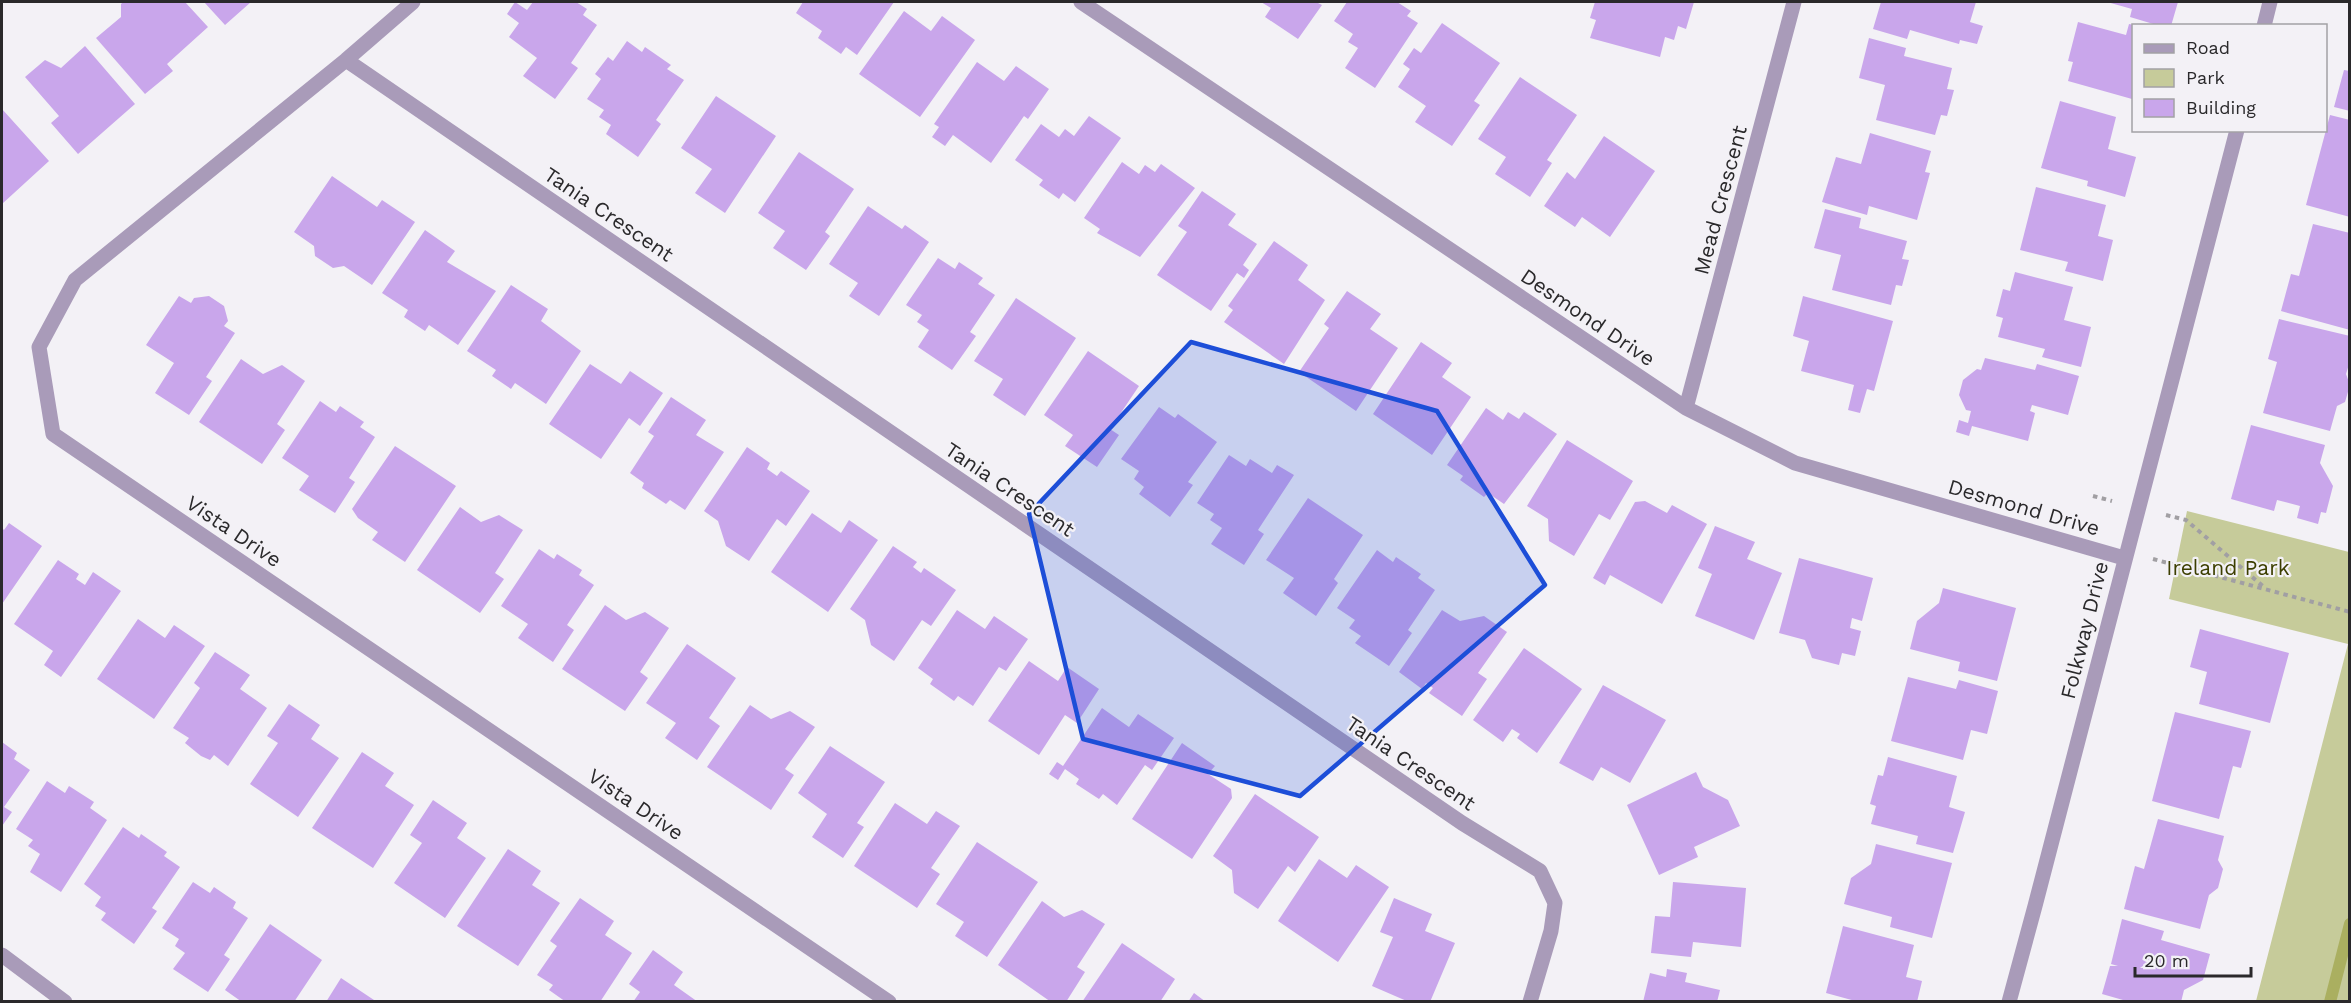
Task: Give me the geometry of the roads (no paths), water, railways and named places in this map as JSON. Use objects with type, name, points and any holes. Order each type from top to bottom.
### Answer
[{"type":"street","name":"Vista Drive","points":[[413,2],[346,60],[75,280],[39,347],[53,434],[889,1002]]},
{"type":"street","name":"Desmond Drive","points":[[1082,2],[1686,408],[1795,463],[2125,555]]},
{"type":"street","name":"Mead Crescent","points":[[1686,408],[1794,2]]},
{"type":"street","points":[[2264,24],[2270,2]]},
{"type":"street","name":"Tania Crescent","points":[[346,60],[1462,823],[1540,871],[1555,903],[1551,931],[1530,1002]]},
{"type":"street","name":"Folkway Drive","points":[[2008,1002],[2035,906],[2235,132]]},
{"type":"street","points":[[2,955],[65,1002]]},
{"type":"waterway","points":[[2330,1002],[2350,924]]},
{"type":"park label","name":"Ireland Park","points":[[2228,567]]}]
